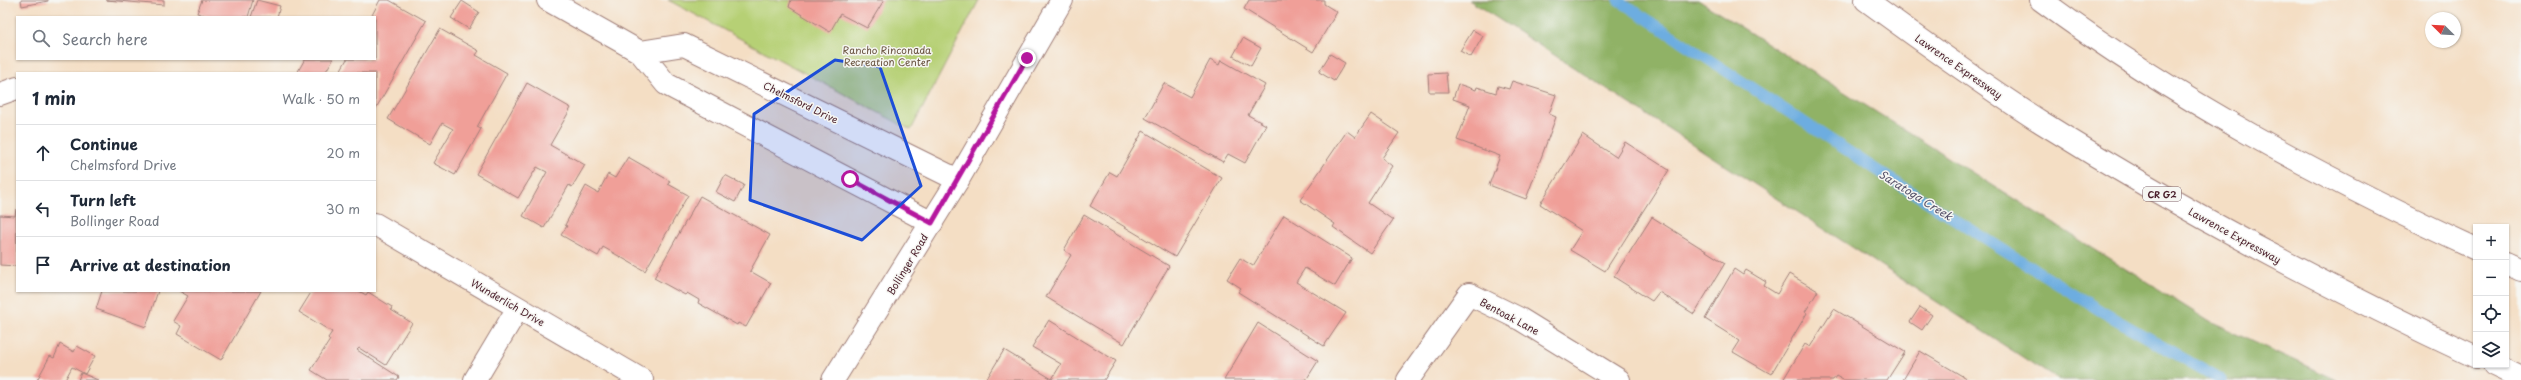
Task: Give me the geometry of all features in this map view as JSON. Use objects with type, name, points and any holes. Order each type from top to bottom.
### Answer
[{"type":"main road","points":[[548,0],[640,52],[666,84],[932,223]]},
{"type":"main road","name":"Bollinger Road","points":[[833,380],[958,180],[1062,0]]},
{"type":"main road","name":"Lawrence Expressway","points":[[1866,0],[2040,122],[2121,170],[2327,286],[2473,356]]},
{"type":"main road","points":[[2041,0],[2091,37],[2218,115],[2382,206],[2473,248]]},
{"type":"main road","name":"Chelmsford Drive","points":[[640,52],[684,45],[958,180]]},
{"type":"main road","points":[[0,94],[16,88]]},
{"type":"main road","name":"Wunderlich Drive","points":[[376,225],[642,380]]},
{"type":"main road","points":[[2509,264],[2521,270]]},
{"type":"main road","name":"Bentoak Lane","points":[[1408,380],[1469,294],[1520,319],[1619,380]]},
{"type":"main road","points":[[476,380],[518,308]]},
{"type":"main road","points":[[2500,368],[2521,378]]},
{"type":"highlighted area","points":[[835,60],[880,67],[921,186],[862,240],[750,200],[754,114]]},
{"type":"green space","name":"Rancho Rinconada Recreation Center","points":[[668,0],[979,0],[911,130]]},
{"type":"green space","points":[[1469,0],[1698,0],[2210,322],[2337,380],[2058,380]]},
{"type":"building","points":[[21,0],[48,0],[48,1],[22,6]]},
{"type":"building","points":[[106,0],[164,0],[164,5]]},
{"type":"building","points":[[202,0],[253,0],[248,16],[207,16],[197,13]]},
{"type":"building","points":[[257,0],[280,6],[277,16],[251,16]]},
{"type":"building","points":[[380,0],[389,0],[426,21],[376,108],[376,72],[340,72],[346,60],[376,60],[376,16],[372,16]]},
{"type":"building","points":[[791,0],[884,0],[867,28],[840,14],[830,32],[789,7]]},
{"type":"building","points":[[1249,0],[1324,0],[1324,4],[1337,12],[1313,52],[1244,9]]},
{"type":"building","points":[[462,1],[479,12],[469,29],[451,18]]},
{"type":"building","points":[[440,29],[479,51],[476,55],[507,73],[477,127],[481,129],[455,175],[433,163],[453,129],[442,123],[430,144],[388,119]]},
{"type":"building","points":[[1473,30],[1483,36],[1471,57],[1460,51]]},
{"type":"building","points":[[1243,38],[1261,48],[1251,66],[1233,56]]},
{"type":"building","points":[[1330,54],[1345,63],[1334,81],[1319,72]]},
{"type":"building","points":[[304,60],[332,60],[326,72],[298,72]]},
{"type":"building","points":[[1210,60],[1219,65],[1221,60],[1265,85],[1248,115],[1266,125],[1245,163],[1228,154],[1223,162],[1145,118],[1164,83],[1190,97]]},
{"type":"building","points":[[1446,73],[1448,92],[1429,92],[1428,74]]},
{"type":"building","points":[[1512,81],[1556,95],[1549,114],[1556,117],[1526,199],[1489,185],[1500,156],[1457,140],[1470,105],[1453,99],[1458,84],[1476,90],[1477,87],[1496,93],[1498,86],[1509,89]]},
{"type":"building","points":[[527,83],[571,108],[550,145],[585,165],[572,187],[569,185],[544,228],[523,216],[547,172],[537,167],[518,198],[476,174]]},
{"type":"building","points":[[1371,114],[1399,133],[1382,158],[1392,166],[1368,203],[1393,220],[1370,253],[1333,227],[1335,224],[1300,200],[1347,131],[1355,137]]},
{"type":"building","points":[[1143,131],[1222,178],[1175,257],[1090,206],[1110,172],[1117,176]]},
{"type":"building","points":[[1583,135],[1616,157],[1625,142],[1669,170],[1605,271],[1570,250],[1582,231],[1540,204]]},
{"type":"building","points":[[628,157],[670,181],[668,184],[688,195],[645,271],[603,247],[598,256],[561,235],[567,226],[565,225],[586,186],[598,193],[608,174],[615,178]]},
{"type":"building","points":[[725,175],[744,185],[735,202],[716,192]]},
{"type":"building","points":[[700,196],[770,235],[750,271],[771,283],[746,327],[738,323],[737,325],[698,303],[699,300],[687,293],[685,295],[654,278]]},
{"type":"building","points":[[16,209],[16,266],[0,265],[0,215],[15,216]]},
{"type":"building","points":[[1084,215],[1169,266],[1124,344],[1046,297],[1071,255],[1064,250]]},
{"type":"building","points":[[1284,215],[1352,258],[1335,286],[1305,268],[1296,282],[1346,313],[1324,346],[1238,292],[1241,288],[1227,279],[1240,258],[1253,266]]},
{"type":"building","points":[[1652,217],[1725,263],[1694,314],[1659,292],[1652,301],[1614,277]]},
{"type":"building","points":[[1734,269],[1743,275],[1746,270],[1766,282],[1764,286],[1777,294],[1789,274],[1818,291],[1805,312],[1807,313],[1771,374],[1733,352],[1740,341],[1705,319]]},
{"type":"building","points":[[102,292],[158,292],[146,327],[96,309]]},
{"type":"building","points":[[181,292],[260,292],[221,360],[177,334],[181,326],[173,321],[188,296]]},
{"type":"building","points":[[311,292],[361,292],[366,295],[368,292],[392,307],[391,310],[412,323],[386,365],[359,348],[357,350],[399,377],[397,380],[327,380],[311,370],[330,340],[328,338],[332,332],[299,312]]},
{"type":"building","points":[[1920,307],[1932,315],[1922,330],[1910,322]]},
{"type":"building","points":[[1834,309],[1905,352],[1887,380],[1843,380],[1836,376],[1833,380],[1783,380],[1805,344],[1810,347]]},
{"type":"building","points":[[1049,320],[1116,361],[1104,380],[986,380],[1004,350],[1052,379],[1061,364],[1032,347]]},
{"type":"building","points":[[1258,323],[1318,361],[1306,380],[1224,380]]},
{"type":"building","points":[[60,344],[74,352],[77,346],[95,356],[85,374],[72,367],[65,380],[37,380],[50,356],[54,358]]},
{"type":"building","points":[[1920,351],[1969,380],[1903,380]]},
{"type":"building","points":[[81,373],[98,380],[78,380]]},
{"type":"waterway","name":"Saratoga Creek","points":[[1618,0],[1886,176],[2101,311],[2221,380]]},
{"type":"route","points":[[850,179],[932,223],[1027,58]]}]
